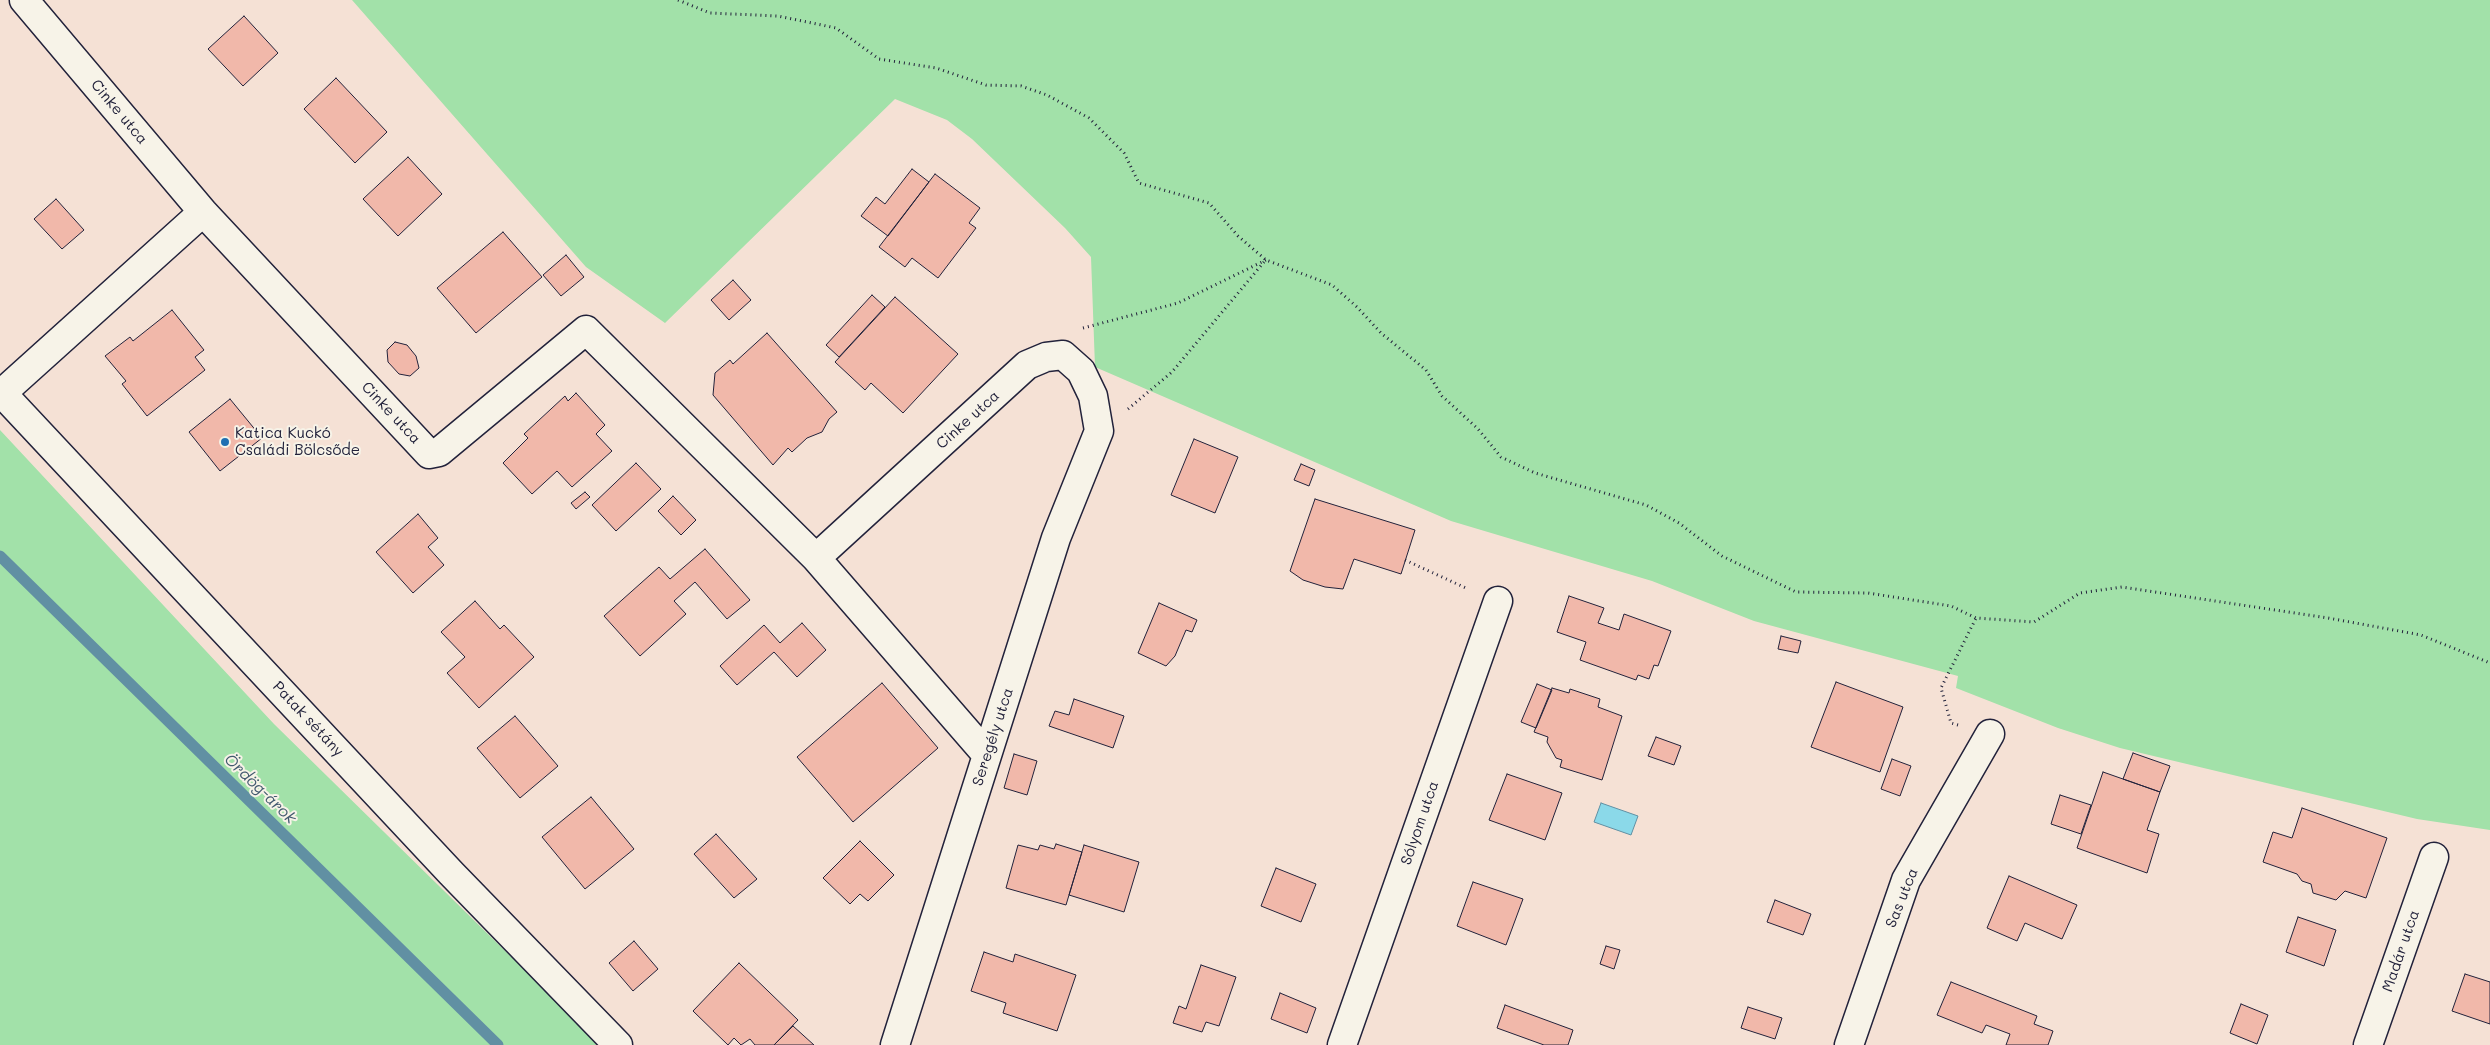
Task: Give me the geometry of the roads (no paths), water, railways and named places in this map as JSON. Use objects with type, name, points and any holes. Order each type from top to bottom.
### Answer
[{"type":"street","name":"Cinke utca","points":[[24,0],[203,212],[429,454],[439,452],[586,330],[816,558],[987,755]]},
{"type":"street","points":[[1,392],[203,212]]},
{"type":"street","name":"Cinke utca","points":[[816,558],[1027,366],[1046,357],[1063,355],[1081,371],[1093,396],[1099,431]]},
{"type":"street","name":"Patak sétány","points":[[1,392],[445,866],[618,1045]]},
{"type":"street","name":"Seregély utca","points":[[895,1045],[1056,538],[1099,431]]},
{"type":"street","name":"Sólyom utca","points":[[1342,1045],[1498,601]]},
{"type":"street","name":"Sas utca","points":[[1849,1045],[1906,880],[1990,734]]},
{"type":"street","name":"Madár utca","points":[[2368,1045],[2434,858]]},
{"type":"water","points":[[1601,803],[1638,816],[1631,835],[1594,822]]},
{"type":"waterway","name":"Ördög-árok","points":[[0,556],[498,1045]]},
{"type":"place","name":"Katica Kuckó Családi Bölcsőde","points":[[225,442]]}]
